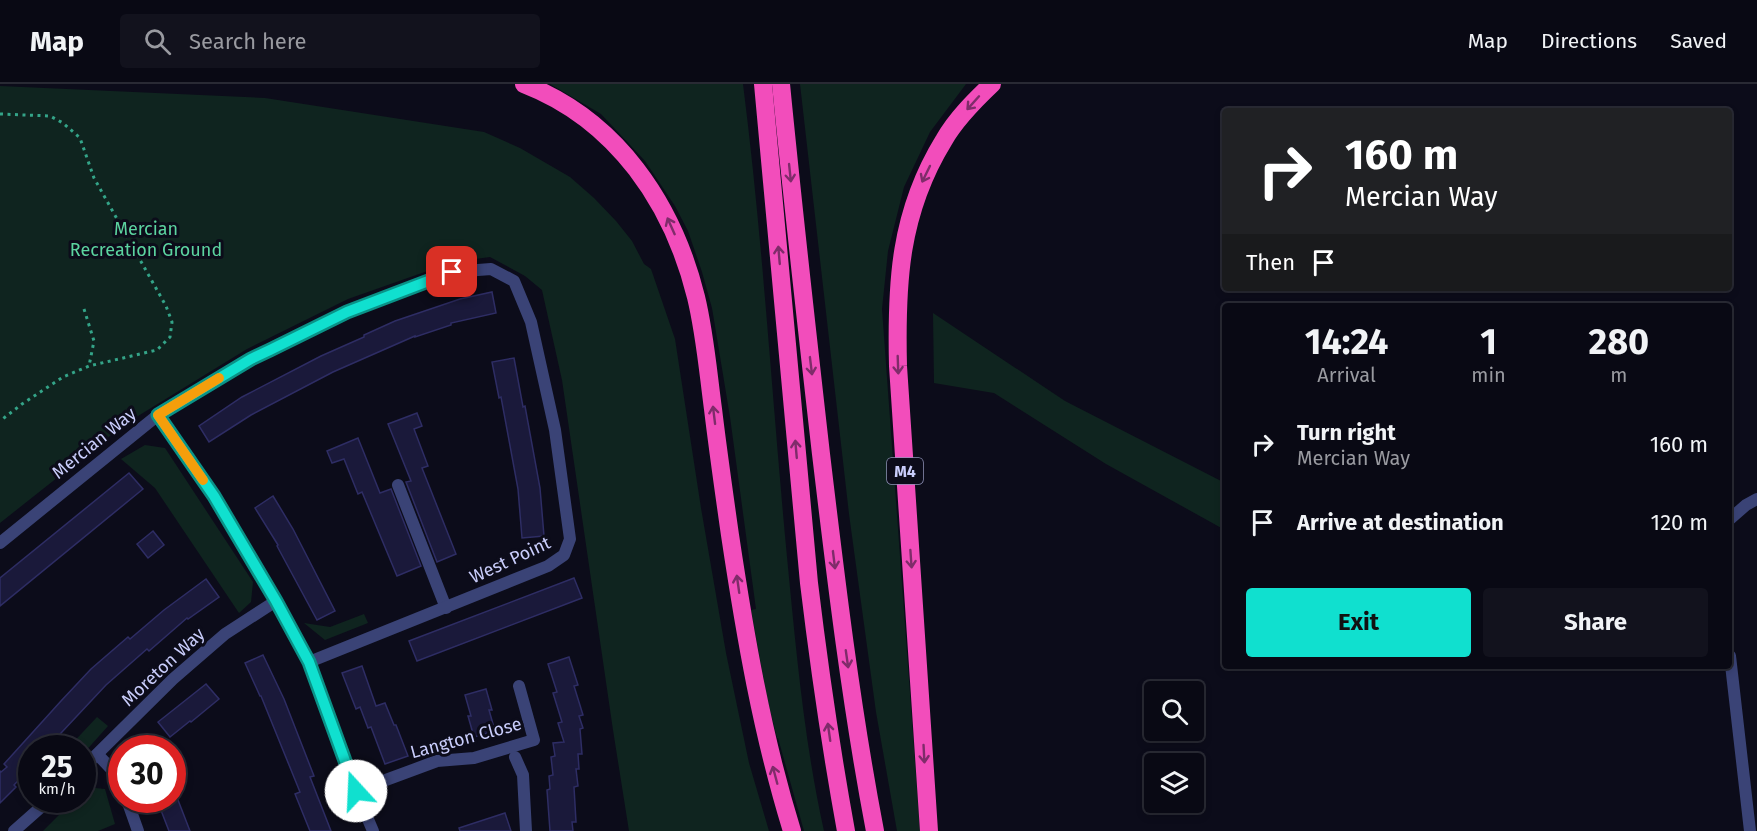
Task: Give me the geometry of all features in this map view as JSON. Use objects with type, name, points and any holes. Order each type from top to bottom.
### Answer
[{"type":"highway","points":[[524,84],[551,96],[592,123],[631,161],[660,202],[688,268],[697,299],[704,339],[725,496],[752,668],[770,753],[792,831]]},
{"type":"highway","points":[[763,84],[775,115],[838,601],[875,831]]},
{"type":"highway","points":[[781,84],[775,115],[809,583],[828,728],[846,831]]},
{"type":"highway","name":"M4","points":[[928,831],[898,366],[898,291],[905,236],[921,185],[944,139],[992,84]]},
{"type":"street","name":"Mercian Way","points":[[0,543],[158,415],[251,359],[347,312],[452,272],[491,269],[514,281]]},
{"type":"street","name":"West Point","points":[[309,662],[548,566],[564,555],[570,539],[555,430],[531,322],[514,281]]},
{"type":"street","points":[[158,415],[214,496],[309,662],[373,831]]},
{"type":"street","points":[[398,485],[446,608]]},
{"type":"street","points":[[1732,517],[1757,499]]},
{"type":"street","name":"Moreton Way","points":[[98,755],[173,679],[225,634],[276,601]]},
{"type":"street","points":[[1731,669],[1750,831]]},
{"type":"street","name":"Langton Close","points":[[356,791],[437,761],[474,758],[534,740],[519,687]]},
{"type":"street","points":[[98,755],[108,766]]},
{"type":"street","points":[[515,757],[523,775],[526,831]]},
{"type":"street","points":[[14,831],[34,813]]},
{"type":"street","points":[[132,813],[138,831]]},
{"type":"path","points":[[0,114],[50,116],[63,123],[80,138],[94,178],[166,306],[172,322],[171,337],[157,350],[89,366],[63,377],[0,421]]},
{"type":"path","points":[[84,309],[94,341],[89,366]]},
{"type":"green space","points":[[550,84],[743,84],[756,202],[797,660],[811,763],[824,831],[804,831],[767,698],[751,610],[756,609],[730,417],[712,308],[688,231],[675,206],[645,161],[601,114]]},
{"type":"green space","points":[[800,84],[966,84],[930,132],[904,187],[888,251],[882,309],[920,831],[897,831],[876,712],[849,514]]},
{"type":"green space","name":"Mercian Recreation Ground","points":[[0,86],[265,98],[484,132],[520,148],[570,177],[594,198],[616,221],[632,241],[644,264],[651,269],[675,339],[726,653],[749,763],[769,831],[629,831],[562,380],[542,290],[525,276],[490,257],[453,262],[348,299],[247,349],[125,424],[0,523]]},
{"type":"green space","points":[[933,313],[1065,401],[1222,481],[1222,528],[1106,464],[994,393],[934,383]]},
{"type":"green space","points":[[145,445],[165,448],[253,582],[251,602],[239,613],[155,488],[121,459]]},
{"type":"green space","points":[[364,614],[368,623],[325,640],[304,623],[330,627]]},
{"type":"green space","points":[[97,717],[108,726],[96,739],[96,735],[80,735]]},
{"type":"green space","points":[[96,788],[105,789],[108,813],[112,813],[115,824],[98,831],[43,831],[61,813],[96,813]]},
{"type":"building","points":[[492,292],[496,313],[451,323],[451,325],[415,336],[333,372],[251,415],[209,442],[199,426],[242,397],[364,335],[395,321],[460,299]]},
{"type":"building","points":[[514,358],[540,488],[544,536],[522,538],[518,489],[492,362]]},
{"type":"building","points":[[417,413],[422,426],[414,429],[428,466],[422,468],[456,554],[437,562],[406,482],[411,481],[388,424]]},
{"type":"building","points":[[358,438],[380,493],[391,489],[421,566],[397,576],[362,492],[358,494],[344,459],[332,463],[327,451]]},
{"type":"building","points":[[129,473],[143,489],[0,606],[0,578]]},
{"type":"building","points":[[273,496],[293,529],[335,611],[317,620],[278,545],[255,508]]},
{"type":"building","points":[[153,531],[164,545],[148,558],[137,544]]},
{"type":"building","points":[[574,578],[582,598],[417,661],[409,641]]},
{"type":"building","points":[[206,579],[219,597],[187,618],[149,651],[147,649],[106,685],[59,735],[30,735],[91,669]]},
{"type":"building","points":[[263,655],[284,699],[314,776],[310,777],[331,831],[310,831],[295,794],[300,792],[245,663]]},
{"type":"building","points":[[569,657],[578,685],[574,686],[583,715],[579,716],[583,728],[580,729],[582,754],[578,754],[579,769],[576,769],[578,786],[574,787],[576,822],[572,822],[573,831],[550,831],[547,790],[550,789],[549,776],[553,775],[551,757],[555,756],[553,743],[564,742],[558,723],[562,722],[553,693],[557,692],[548,664]]},
{"type":"building","points":[[362,666],[376,706],[385,703],[408,756],[385,764],[371,727],[368,728],[360,707],[356,709],[342,673]]},
{"type":"building","points":[[206,684],[219,699],[172,735],[168,735],[158,722]]},
{"type":"building","points":[[486,689],[495,731],[474,737],[465,695]]},
{"type":"building","points":[[18,749],[18,781],[14,785],[16,787],[0,803],[0,771],[7,767],[4,764]]},
{"type":"building","points":[[162,813],[183,813],[190,831],[169,831]]},
{"type":"building","points":[[505,813],[511,831],[460,831],[459,828]]},
{"type":"slow traffic","points":[[203,480],[158,415],[219,378]]},
{"type":"route","points":[[356,791],[309,662],[214,496],[158,415],[251,359],[347,312],[452,272]]}]
